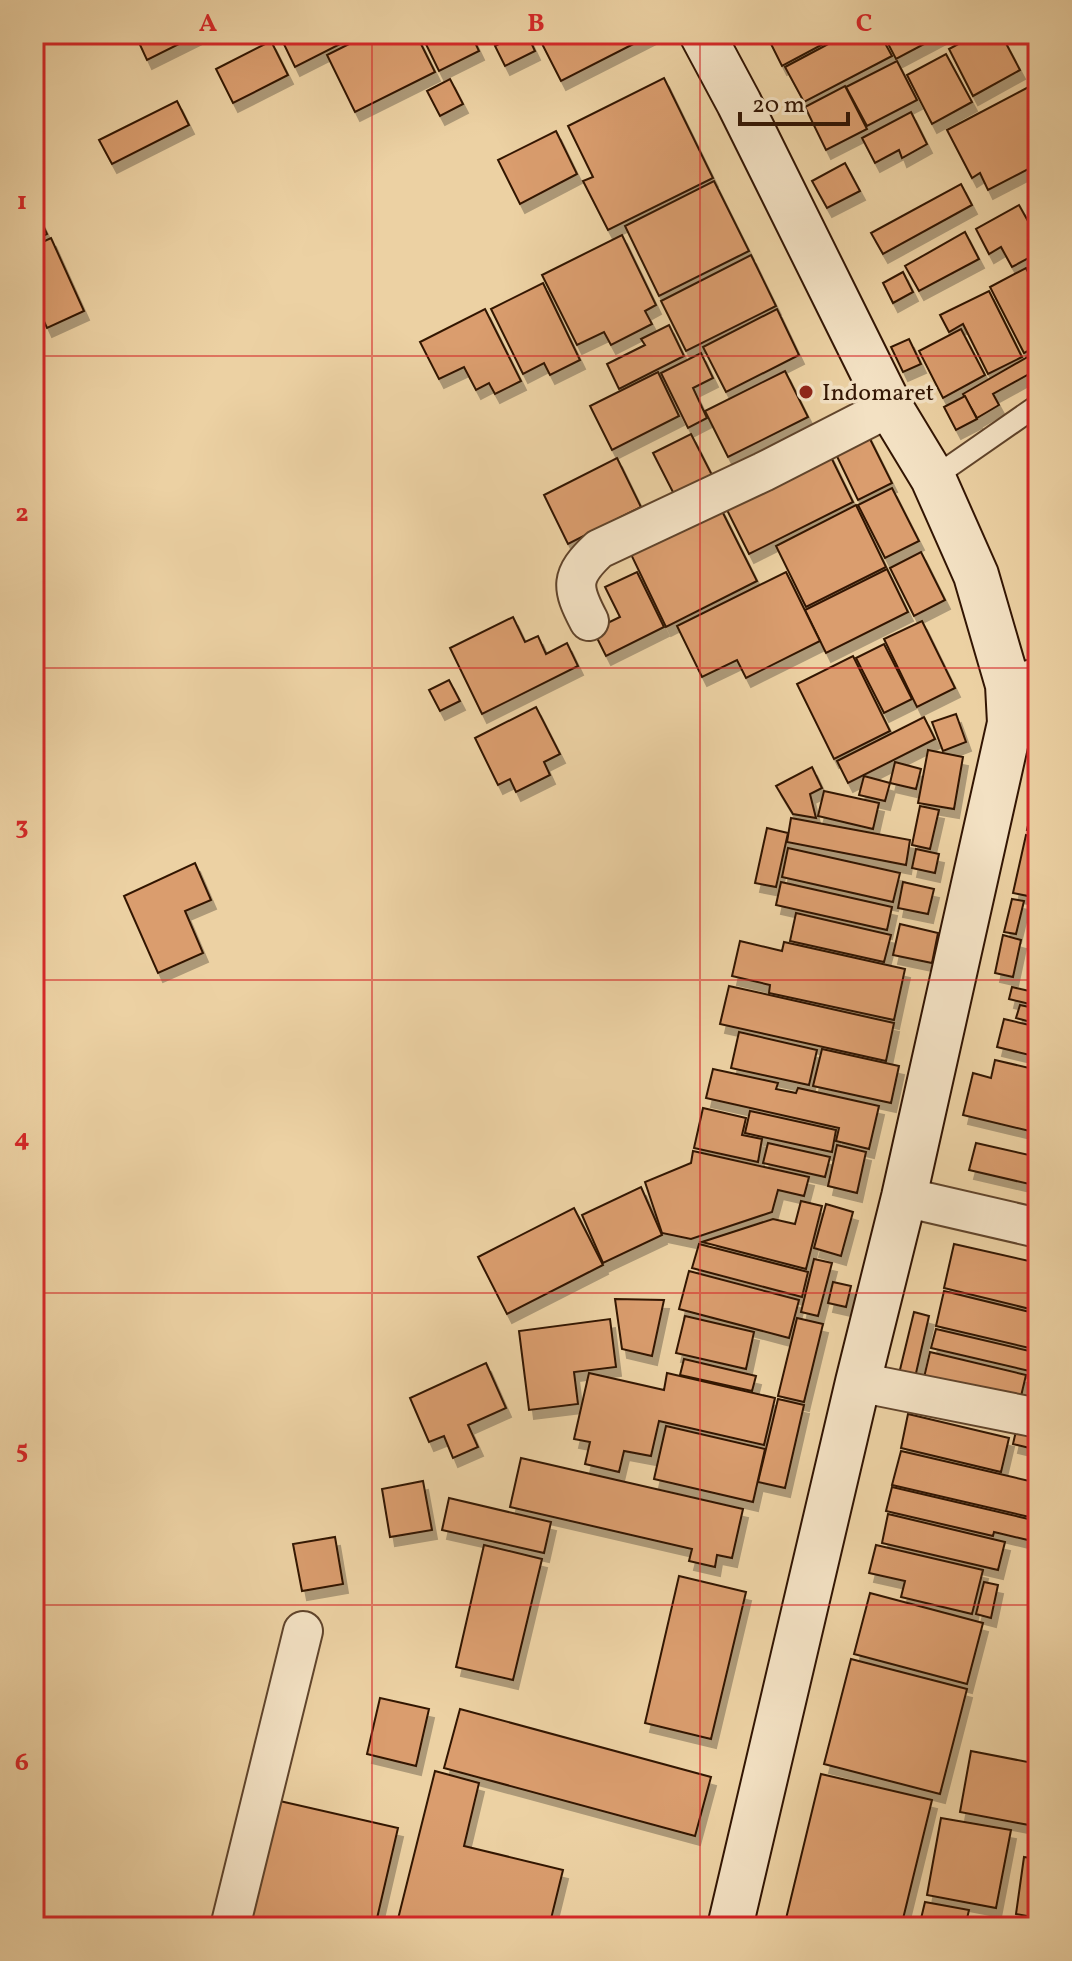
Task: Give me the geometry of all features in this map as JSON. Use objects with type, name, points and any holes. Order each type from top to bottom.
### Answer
[{"type":"street","points":[[702,34],[890,407],[933,478],[1023,681],[1010,723],[904,1197],[730,1927]]},
{"type":"street","points":[[589,621],[577,597],[577,580],[582,565],[599,549],[763,472],[890,407]]},
{"type":"street","points":[[904,1197],[1038,1228]]},
{"type":"street","points":[[858,1382],[1038,1418]]},
{"type":"street","points":[[230,1927],[303,1631]]},
{"type":"lane","points":[[933,478],[1038,405]]},
{"type":"building","points":[[135,34],[199,34],[147,60]]},
{"type":"building","points":[[279,34],[353,34],[354,37],[295,67]]},
{"type":"building","points":[[369,34],[416,34],[435,72],[355,112],[327,55]]},
{"type":"building","points":[[421,34],[471,34],[479,51],[439,71]]},
{"type":"building","points":[[519,34],[527,34],[535,51],[505,66],[495,46]]},
{"type":"building","points":[[537,34],[653,34],[561,81]]},
{"type":"building","points":[[766,34],[842,34],[782,66]]},
{"type":"building","points":[[847,34],[880,34],[892,56],[804,102],[785,67]]},
{"type":"building","points":[[883,34],[943,34],[896,59]]},
{"type":"building","points":[[977,34],[1001,34],[1020,70],[973,96],[949,49]]},
{"type":"building","points":[[271,41],[288,75],[233,103],[216,69]]},
{"type":"building","points":[[946,54],[972,102],[932,124],[907,75]]},
{"type":"building","points":[[897,61],[917,100],[867,126],[846,87]]},
{"type":"building","points":[[664,78],[713,178],[608,230],[583,181],[593,177],[568,126]]},
{"type":"building","points":[[450,79],[463,104],[440,116],[427,91]]},
{"type":"building","points":[[1038,82],[1038,164],[988,190],[980,173],[972,178],[947,130]]},
{"type":"building","points":[[845,86],[867,129],[826,150],[805,107]]},
{"type":"building","points":[[177,101],[189,125],[112,164],[99,140]]},
{"type":"building","points":[[911,112],[927,144],[902,158],[899,150],[875,163],[862,138]]},
{"type":"building","points":[[556,131],[577,174],[520,204],[498,160]]},
{"type":"building","points":[[845,163],[860,191],[827,208],[812,181]]},
{"type":"building","points":[[714,181],[749,251],[659,296],[625,226]]},
{"type":"building","points":[[961,184],[972,205],[883,254],[871,233]]},
{"type":"building","points":[[1019,205],[1038,239],[1038,253],[1012,267],[1001,247],[989,254],[976,229]]},
{"type":"building","points":[[34,207],[47,234],[34,240]]},
{"type":"building","points":[[965,232],[979,259],[919,291],[905,266]]},
{"type":"building","points":[[622,235],[656,305],[645,311],[652,324],[611,345],[604,332],[577,345],[542,275]]},
{"type":"building","points":[[51,238],[84,311],[47,328],[38,308],[34,310],[34,246]]},
{"type":"building","points":[[751,255],[776,306],[686,351],[661,301]]},
{"type":"building","points":[[1038,261],[1038,285],[1029,266]]},
{"type":"building","points":[[1026,268],[1038,292],[1038,345],[1024,353],[990,287]]},
{"type":"building","points":[[903,272],[913,292],[893,303],[883,283]]},
{"type":"building","points":[[543,283],[580,360],[550,375],[544,363],[523,374],[491,309]]},
{"type":"building","points":[[989,291],[1022,357],[988,374],[963,324],[949,332],[940,315]]},
{"type":"building","points":[[485,309],[521,381],[495,394],[489,383],[476,390],[464,367],[439,379],[420,342]]},
{"type":"building","points":[[777,309],[799,355],[726,392],[703,347]]},
{"type":"building","points":[[669,325],[684,356],[619,389],[607,364],[645,345],[641,339]]},
{"type":"building","points":[[961,329],[985,375],[943,398],[919,351]]},
{"type":"building","points":[[909,339],[921,364],[903,372],[891,347]]},
{"type":"building","points":[[1038,351],[1038,369],[993,394],[999,405],[977,418],[963,394]]},
{"type":"building","points":[[701,353],[713,378],[693,388],[707,418],[688,428],[661,373]]},
{"type":"building","points":[[785,371],[808,417],[728,457],[705,411]]},
{"type":"building","points":[[658,372],[679,416],[612,450],[590,406]]},
{"type":"building","points":[[965,396],[977,419],[956,430],[944,407]]},
{"type":"building","points":[[864,427],[892,483],[858,500],[831,444]]},
{"type":"building","points":[[691,434],[716,483],[678,502],[653,453]]},
{"type":"building","points":[[827,449],[853,502],[749,554],[723,502]]},
{"type":"building","points":[[617,458],[641,507],[568,544],[544,495]]},
{"type":"building","points":[[892,488],[919,541],[885,558],[858,505]]},
{"type":"building","points":[[717,501],[757,581],[666,627],[627,546]]},
{"type":"building","points":[[856,505],[886,567],[806,607],[776,546]]},
{"type":"building","points":[[921,552],[945,600],[914,616],[890,568]]},
{"type":"building","points":[[887,569],[908,612],[826,653],[805,610]]},
{"type":"building","points":[[637,572],[664,627],[606,656],[593,630],[620,617],[605,587]]},
{"type":"building","points":[[786,572],[820,641],[746,678],[737,660],[702,677],[677,626]]},
{"type":"building","points":[[513,617],[525,642],[538,636],[546,654],[567,643],[578,666],[482,714],[450,648]]},
{"type":"building","points":[[922,621],[955,688],[917,707],[884,639]]},
{"type":"building","points":[[884,644],[912,699],[884,713],[856,658]]},
{"type":"building","points":[[853,656],[890,731],[834,759],[797,684]]},
{"type":"building","points":[[449,680],[460,701],[440,711],[429,690]]},
{"type":"building","points":[[536,707],[560,754],[544,762],[550,775],[516,792],[510,779],[498,785],[475,738]]},
{"type":"building","points":[[956,714],[966,742],[943,751],[932,722]]},
{"type":"building","points":[[924,717],[935,739],[848,783],[837,761]]},
{"type":"building","points":[[928,750],[963,757],[954,809],[918,803]]},
{"type":"building","points":[[895,762],[921,769],[916,789],[890,783]]},
{"type":"building","points":[[812,767],[822,788],[810,794],[816,818],[793,814],[776,786]]},
{"type":"building","points":[[864,776],[890,783],[885,801],[859,795]]},
{"type":"building","points":[[1038,781],[1038,832],[1027,830]]},
{"type":"building","points":[[824,791],[879,803],[873,829],[818,816]]},
{"type":"building","points":[[920,806],[939,810],[930,849],[912,845]]},
{"type":"building","points":[[791,818],[910,840],[906,865],[787,842]]},
{"type":"building","points":[[767,828],[788,833],[776,887],[755,883]]},
{"type":"building","points":[[1026,835],[1038,838],[1028,896],[1013,893]]},
{"type":"building","points":[[788,848],[900,873],[893,902],[782,877]]},
{"type":"building","points":[[916,849],[939,854],[935,873],[912,868]]},
{"type":"building","points":[[195,863],[211,900],[185,911],[203,953],[158,973],[124,896]]},
{"type":"building","points":[[1038,868],[1038,921],[1030,921]]},
{"type":"building","points":[[781,882],[892,907],[887,930],[776,905]]},
{"type":"building","points":[[903,882],[934,889],[928,914],[898,908]]},
{"type":"building","points":[[1012,899],[1024,901],[1016,934],[1004,932]]},
{"type":"building","points":[[796,913],[891,935],[884,962],[790,941]]},
{"type":"building","points":[[900,924],[938,933],[932,963],[893,955]]},
{"type":"building","points":[[1003,935],[1021,940],[1013,977],[995,973]]},
{"type":"building","points":[[740,941],[782,951],[784,942],[905,969],[894,1020],[769,993],[770,985],[732,976]]},
{"type":"building","points":[[729,986],[894,1023],[886,1061],[720,1024]]},
{"type":"building","points":[[1012,987],[1038,993],[1038,1006],[1009,999]]},
{"type":"building","points":[[1020,1005],[1038,1009],[1038,1024],[1016,1018]]},
{"type":"building","points":[[1004,1019],[1038,1027],[1038,1057],[997,1047]]},
{"type":"building","points":[[739,1032],[817,1050],[809,1085],[731,1068]]},
{"type":"building","points":[[822,1049],[899,1066],[891,1103],[813,1086]]},
{"type":"building","points":[[995,1060],[1038,1070],[1038,1133],[963,1115],[973,1073],[991,1078]]},
{"type":"building","points":[[713,1069],[778,1083],[776,1089],[796,1093],[798,1088],[879,1106],[869,1149],[836,1141],[839,1128],[706,1098]]},
{"type":"building","points":[[703,1108],[746,1118],[742,1135],[762,1139],[758,1162],[694,1148]]},
{"type":"building","points":[[750,1111],[836,1130],[832,1152],[745,1133]]},
{"type":"building","points":[[768,1143],[830,1157],[825,1177],[763,1163]]},
{"type":"building","points":[[976,1143],[1038,1157],[1038,1186],[969,1170]]},
{"type":"building","points":[[837,1145],[866,1152],[857,1193],[828,1186]]},
{"type":"building","points":[[693,1151],[809,1177],[804,1196],[778,1190],[772,1212],[691,1239],[662,1233],[645,1182],[691,1163]]},
{"type":"building","points":[[641,1187],[662,1235],[603,1263],[582,1215]]},
{"type":"building","points":[[801,1201],[822,1206],[806,1269],[702,1242],[773,1219],[795,1224]]},
{"type":"building","points":[[826,1204],[853,1212],[841,1256],[814,1248]]},
{"type":"building","points":[[574,1208],[603,1265],[507,1314],[478,1257]]},
{"type":"building","points":[[699,1244],[808,1272],[802,1297],[692,1268]]},
{"type":"building","points":[[954,1244],[1038,1263],[1038,1294],[1034,1310],[944,1288]]},
{"type":"building","points":[[814,1259],[832,1263],[818,1316],[801,1312]]},
{"type":"building","points":[[689,1271],[799,1300],[789,1338],[679,1309]]},
{"type":"building","points":[[833,1282],[851,1286],[846,1307],[828,1303]]},
{"type":"building","points":[[944,1291],[1038,1314],[1038,1350],[936,1326]]},
{"type":"building","points":[[615,1299],[664,1300],[652,1356],[622,1349]]},
{"type":"building","points":[[914,1312],[929,1316],[914,1382],[898,1378]]},
{"type":"building","points":[[685,1316],[754,1332],[746,1369],[676,1353]]},
{"type":"building","points":[[797,1318],[823,1324],[804,1402],[778,1396]]},
{"type":"building","points":[[610,1319],[616,1367],[574,1372],[578,1404],[529,1410],[519,1331]]},
{"type":"building","points":[[936,1329],[1038,1353],[1038,1373],[931,1348]]},
{"type":"building","points":[[930,1352],[1026,1375],[1018,1409],[922,1386]]},
{"type":"building","points":[[684,1359],[756,1376],[752,1391],[680,1375]]},
{"type":"building","points":[[486,1363],[506,1408],[468,1425],[478,1447],[453,1458],[444,1436],[429,1442],[410,1398]]},
{"type":"building","points":[[589,1373],[664,1390],[667,1373],[775,1398],[764,1445],[659,1421],[651,1456],[624,1451],[619,1472],[585,1464],[590,1442],[574,1439]]},
{"type":"building","points":[[778,1399],[804,1405],[785,1488],[758,1482]]},
{"type":"building","points":[[908,1414],[1009,1438],[1001,1472],[901,1448]]},
{"type":"building","points":[[1019,1418],[1038,1422],[1038,1450],[1013,1444]]},
{"type":"building","points":[[666,1426],[765,1449],[753,1502],[654,1479]]},
{"type":"building","points":[[901,1451],[1038,1483],[1038,1519],[892,1485]]},
{"type":"building","points":[[521,1458],[743,1509],[732,1558],[717,1555],[715,1567],[689,1561],[692,1549],[510,1507]]},
{"type":"building","points":[[423,1481],[432,1530],[390,1537],[382,1489]]},
{"type":"building","points":[[892,1487],[1037,1521],[1032,1541],[994,1532],[993,1536],[886,1511]]},
{"type":"building","points":[[449,1498],[551,1522],[544,1553],[442,1530]]},
{"type":"building","points":[[888,1514],[1005,1542],[998,1570],[882,1543]]},
{"type":"building","points":[[335,1537],[343,1584],[302,1591],[293,1544]]},
{"type":"building","points":[[484,1545],[542,1559],[513,1680],[456,1667]]},
{"type":"building","points":[[876,1545],[983,1570],[972,1614],[901,1597],[905,1581],[869,1573]]},
{"type":"building","points":[[679,1576],[746,1592],[711,1739],[645,1723]]},
{"type":"building","points":[[984,1582],[998,1585],[991,1618],[976,1614]]},
{"type":"building","points":[[870,1593],[983,1623],[967,1684],[854,1654]]},
{"type":"building","points":[[851,1659],[967,1689],[940,1794],[824,1764]]},
{"type":"building","points":[[380,1698],[429,1709],[416,1766],[367,1754]]},
{"type":"building","points":[[460,1709],[711,1777],[695,1836],[444,1768]]},
{"type":"building","points":[[971,1751],[1038,1764],[1029,1825],[960,1812]]},
{"type":"building","points":[[435,1771],[479,1783],[464,1846],[563,1870],[549,1927],[520,1923],[519,1927],[396,1927]]},
{"type":"building","points":[[821,1774],[932,1800],[901,1927],[784,1927]]},
{"type":"building","points":[[271,1799],[398,1828],[375,1927],[241,1927]]},
{"type":"building","points":[[941,1818],[1011,1830],[996,1908],[927,1895]]},
{"type":"building","points":[[1024,1857],[1038,1859],[1038,1918],[1016,1914]]},
{"type":"building","points":[[925,1902],[969,1910],[965,1927],[919,1927]]},
{"type":"building","points":[[1003,1920],[1038,1926],[1038,1927],[1002,1927]]},
{"type":"place","name":"Indomaret","points":[[806,392]]}]
